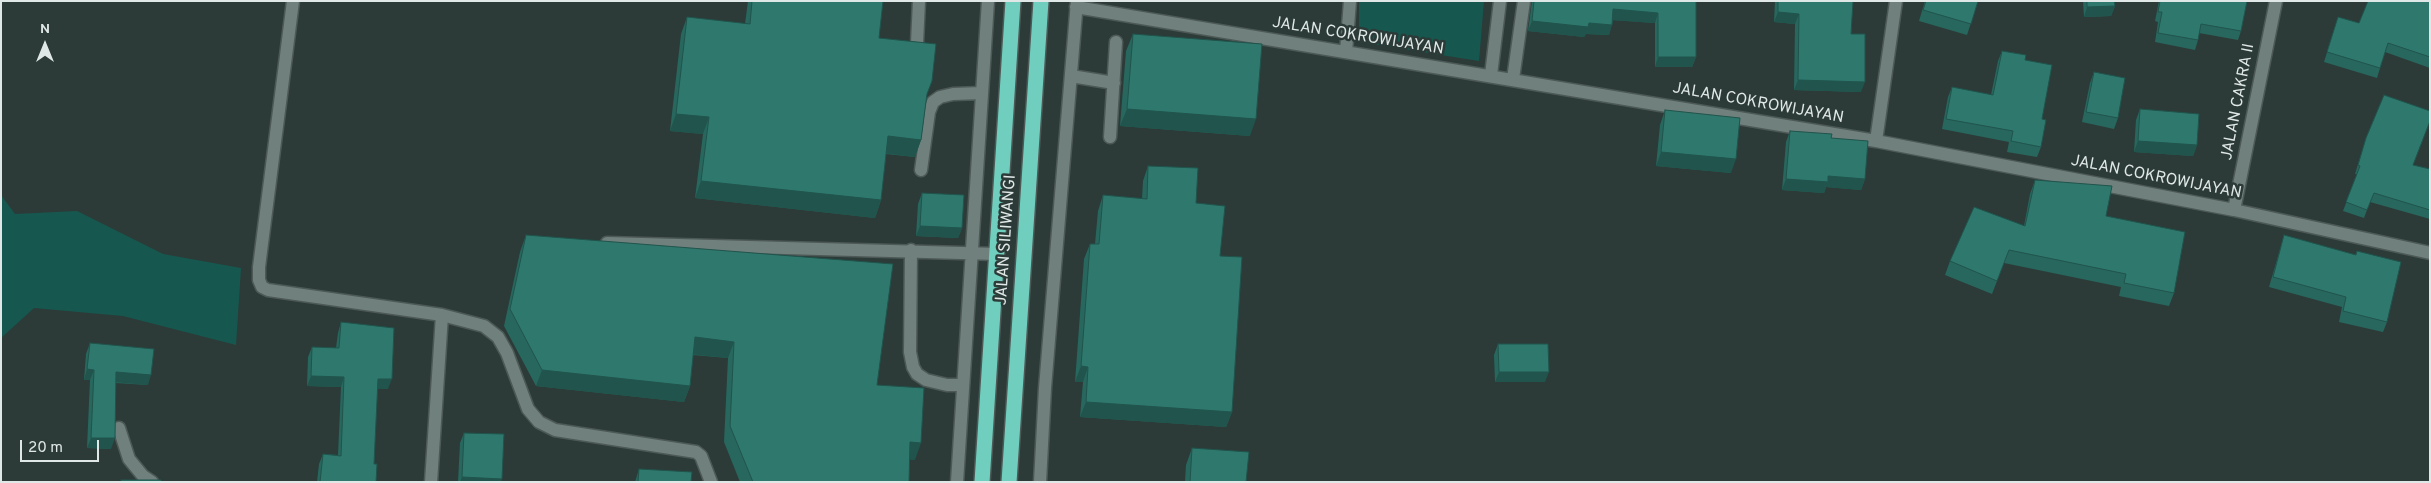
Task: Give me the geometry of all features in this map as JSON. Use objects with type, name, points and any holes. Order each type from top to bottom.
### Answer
[{"type":"highway","name":"JALAN SILIWANGI","points":[[982,482],[1013,1]]},
{"type":"highway","name":"JALAN SILIWANGI","points":[[1009,482],[1041,1]]},
{"type":"street","points":[[293,1],[259,266],[259,280],[262,287],[268,290],[442,315],[484,326],[498,337],[528,409],[545,426],[566,432],[696,452],[701,456],[711,482]]},
{"type":"street","points":[[917,43],[919,1]]},
{"type":"street","points":[[957,482],[988,1]]},
{"type":"street","points":[[1346,52],[1350,1]]},
{"type":"street","points":[[1491,75],[1500,1]]},
{"type":"street","points":[[1513,79],[1524,1]]},
{"type":"street","points":[[1876,141],[1896,1]]},
{"type":"street","name":"JALAN CAKRA II","points":[[2234,210],[2276,1]]},
{"type":"street","points":[[1040,482],[1045,388],[1076,4]]},
{"type":"street","name":"JALAN COKROWIJAYAN","points":[[1076,4],[1346,52],[1876,141],[2234,210],[2430,253]]},
{"type":"street","points":[[1110,137],[1116,42]]},
{"type":"street","points":[[1071,76],[1114,82]]},
{"type":"street","points":[[921,170],[929,112],[933,102],[940,97],[953,94],[982,93]]},
{"type":"street","points":[[592,242],[997,254]]},
{"type":"street","points":[[911,250],[910,352],[913,367],[917,374],[926,380],[947,385],[963,385]]},
{"type":"street","points":[[431,482],[442,315]]},
{"type":"street","points":[[119,428],[129,459],[143,476],[152,482]]},
{"type":"green space","points":[[1359,1],[1484,1],[1479,61],[1359,42]]},
{"type":"green space","points":[[1,195],[15,214],[77,211],[163,254],[241,268],[236,345],[123,316],[34,308],[1,338]]},
{"type":"building","points":[[752,1],[883,1],[879,38],[936,44],[932,81],[927,94],[921,140],[888,136],[881,200],[701,181],[709,117],[676,114],[687,17],[750,24]]},
{"type":"building","points":[[1534,1],[1696,1],[1696,57],[1658,57],[1658,13],[1613,9],[1612,25],[1589,23],[1588,27],[1532,21]]},
{"type":"building","points":[[1778,1],[1853,1],[1851,34],[1865,34],[1865,82],[1798,80],[1799,14],[1778,12]]},
{"type":"building","points":[[1926,1],[1978,1],[1971,24],[1923,10]]},
{"type":"building","points":[[2087,1],[2114,1],[2115,6],[2087,7]]},
{"type":"building","points":[[2160,1],[2247,1],[2241,31],[2201,24],[2198,40],[2158,33],[2162,12],[2158,12]]},
{"type":"building","points":[[2368,1],[2430,1],[2430,57],[2388,43],[2380,68],[2327,52],[2338,17],[2359,23]]},
{"type":"building","points":[[1133,34],[1262,44],[1256,119],[1127,109]]},
{"type":"building","points":[[2002,51],[2026,55],[2025,60],[2052,65],[2042,119],[2046,120],[2041,147],[2011,141],[2013,131],[1946,119],[1952,87],[1993,95]]},
{"type":"building","points":[[2094,72],[2125,78],[2118,118],[2086,112]]},
{"type":"building","points":[[2384,95],[2430,111],[2430,121],[2413,165],[2430,169],[2430,210],[2374,193],[2367,210],[2346,202],[2360,166],[2358,165],[2366,138]]},
{"type":"building","points":[[2140,109],[2199,114],[2197,145],[2138,141]]},
{"type":"building","points":[[1665,110],[1740,118],[1736,159],[1661,152]]},
{"type":"building","points":[[1790,131],[1832,134],[1831,138],[1868,141],[1865,179],[1828,176],[1828,182],[1786,179]]},
{"type":"building","points":[[1148,166],[1198,168],[1196,203],[1225,206],[1220,256],[1242,257],[1232,412],[1086,402],[1088,367],[1081,366],[1090,244],[1099,244],[1103,195],[1147,199]]},
{"type":"building","points":[[2035,180],[2112,186],[2106,216],[2185,232],[2174,293],[2124,283],[2126,274],[2009,250],[1997,281],[1950,261],[1974,207],[2025,226]]},
{"type":"building","points":[[922,193],[964,195],[962,228],[920,226]]},
{"type":"building","points":[[526,235],[893,264],[877,385],[924,388],[921,443],[910,442],[909,482],[753,482],[730,426],[734,342],[695,337],[690,386],[542,370],[510,309]]},
{"type":"building","points":[[2284,235],[2356,255],[2357,251],[2401,262],[2387,322],[2343,311],[2346,297],[2273,277]]},
{"type":"building","points":[[341,322],[394,328],[392,379],[378,379],[374,464],[377,464],[376,482],[320,482],[323,454],[341,456],[344,377],[311,376],[312,347],[339,348]]},
{"type":"building","points":[[90,343],[154,349],[151,375],[116,372],[115,438],[91,438],[94,370],[87,369]]},
{"type":"building","points":[[1498,344],[1548,344],[1549,372],[1499,372]]},
{"type":"building","points":[[464,433],[504,434],[502,479],[462,477]]},
{"type":"building","points":[[1192,448],[1249,452],[1246,482],[1190,482]]},
{"type":"building","points":[[639,469],[692,472],[691,482],[638,482]]},
{"type":"building","points":[[121,480],[161,480],[161,482],[121,482]]}]
